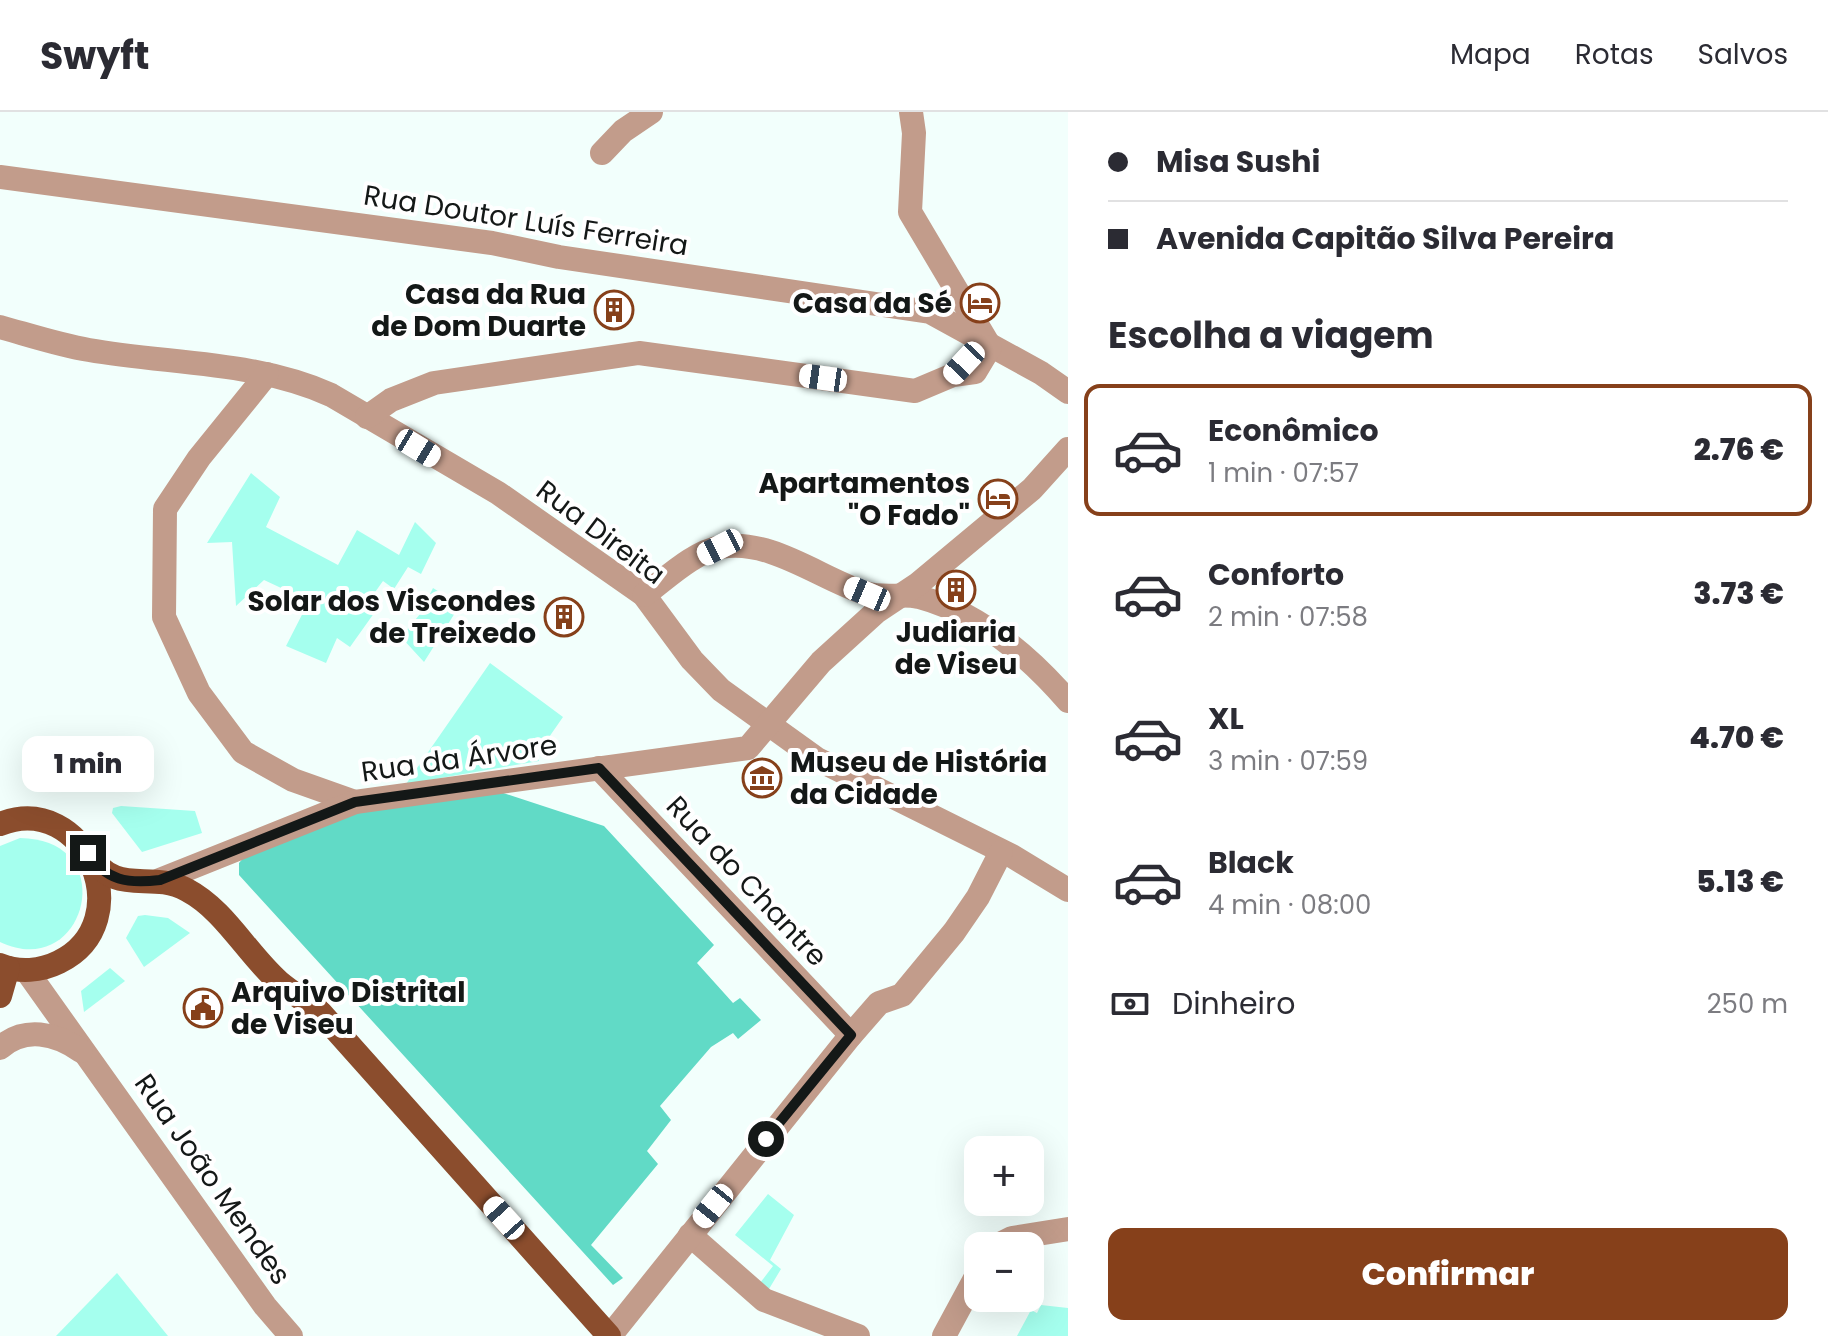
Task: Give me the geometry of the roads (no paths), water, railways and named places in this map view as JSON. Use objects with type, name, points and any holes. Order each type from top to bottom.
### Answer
[{"type":"main road","points":[[0,824],[25,819],[44,822],[69,834],[104,873],[134,883],[160,880],[178,885],[203,900],[279,982],[319,1011],[610,1336]]},
{"type":"main road","points":[[88,853],[100,887],[95,923]]},
{"type":"main road","points":[[0,996],[11,968],[47,967],[68,957],[84,942],[112,897],[134,883]]},
{"type":"street","points":[[602,153],[623,131],[651,112]]},
{"type":"street","points":[[911,112],[914,133],[910,212],[990,347]]},
{"type":"street","name":"Rua Doutor Luís Ferreira","points":[[0,177],[492,243],[559,257],[941,318]]},
{"type":"street","points":[[941,318],[1041,373],[1068,392]]},
{"type":"street","points":[[941,318],[969,349],[964,363],[953,375]]},
{"type":"street","name":"Rua Direita","points":[[0,327],[88,350],[267,374],[303,382],[498,493],[644,595],[692,660],[739,706],[817,759],[1001,852],[1068,890]]},
{"type":"street","points":[[367,417],[391,400],[434,383],[639,353],[915,391],[953,375],[975,372],[990,347]]},
{"type":"street","points":[[267,374],[199,458],[165,509],[164,617],[199,693],[243,752],[293,780],[355,802]]},
{"type":"street","name":"Rua da Árvore","points":[[160,880],[355,802],[748,748],[821,662],[1032,489],[1067,450]]},
{"type":"street","points":[[644,595],[684,565],[720,547],[756,547],[867,594],[924,598],[1012,644],[1038,666],[1068,701]]},
{"type":"street","name":"Rua do Chantre","points":[[599,768],[851,1035]]},
{"type":"street","points":[[610,1336],[851,1035],[879,1003],[902,995],[954,932],[978,897],[1001,852]]},
{"type":"street","name":"Rua João Mendes","points":[[11,968],[88,1055],[265,1306],[291,1336]]},
{"type":"street","name":"Rua João Mendes","points":[[0,1048],[12,1038],[36,1033],[61,1038],[88,1055]]},
{"type":"street","points":[[1044,1233],[1068,1229]]},
{"type":"street","points":[[690,1235],[764,1300],[858,1336]]},
{"type":"street","points":[[944,1336],[964,1299]]},
{"type":"place","name":"Casa da Sé","points":[[980,303]]},
{"type":"place","name":"Casa da Rua de Dom Duarte","points":[[614,310]]},
{"type":"place","name":"Apartamentos \"O Fado\"","points":[[998,499]]},
{"type":"place","name":"Judiaria de Viseu","points":[[956,590]]},
{"type":"place","name":"Solar dos Viscondes de Treixedo","points":[[564,617]]},
{"type":"place","name":"Museu de História da Cidade","points":[[762,778]]},
{"type":"place","name":"Arquivo Distrital de Viseu","points":[[203,1008]]}]
